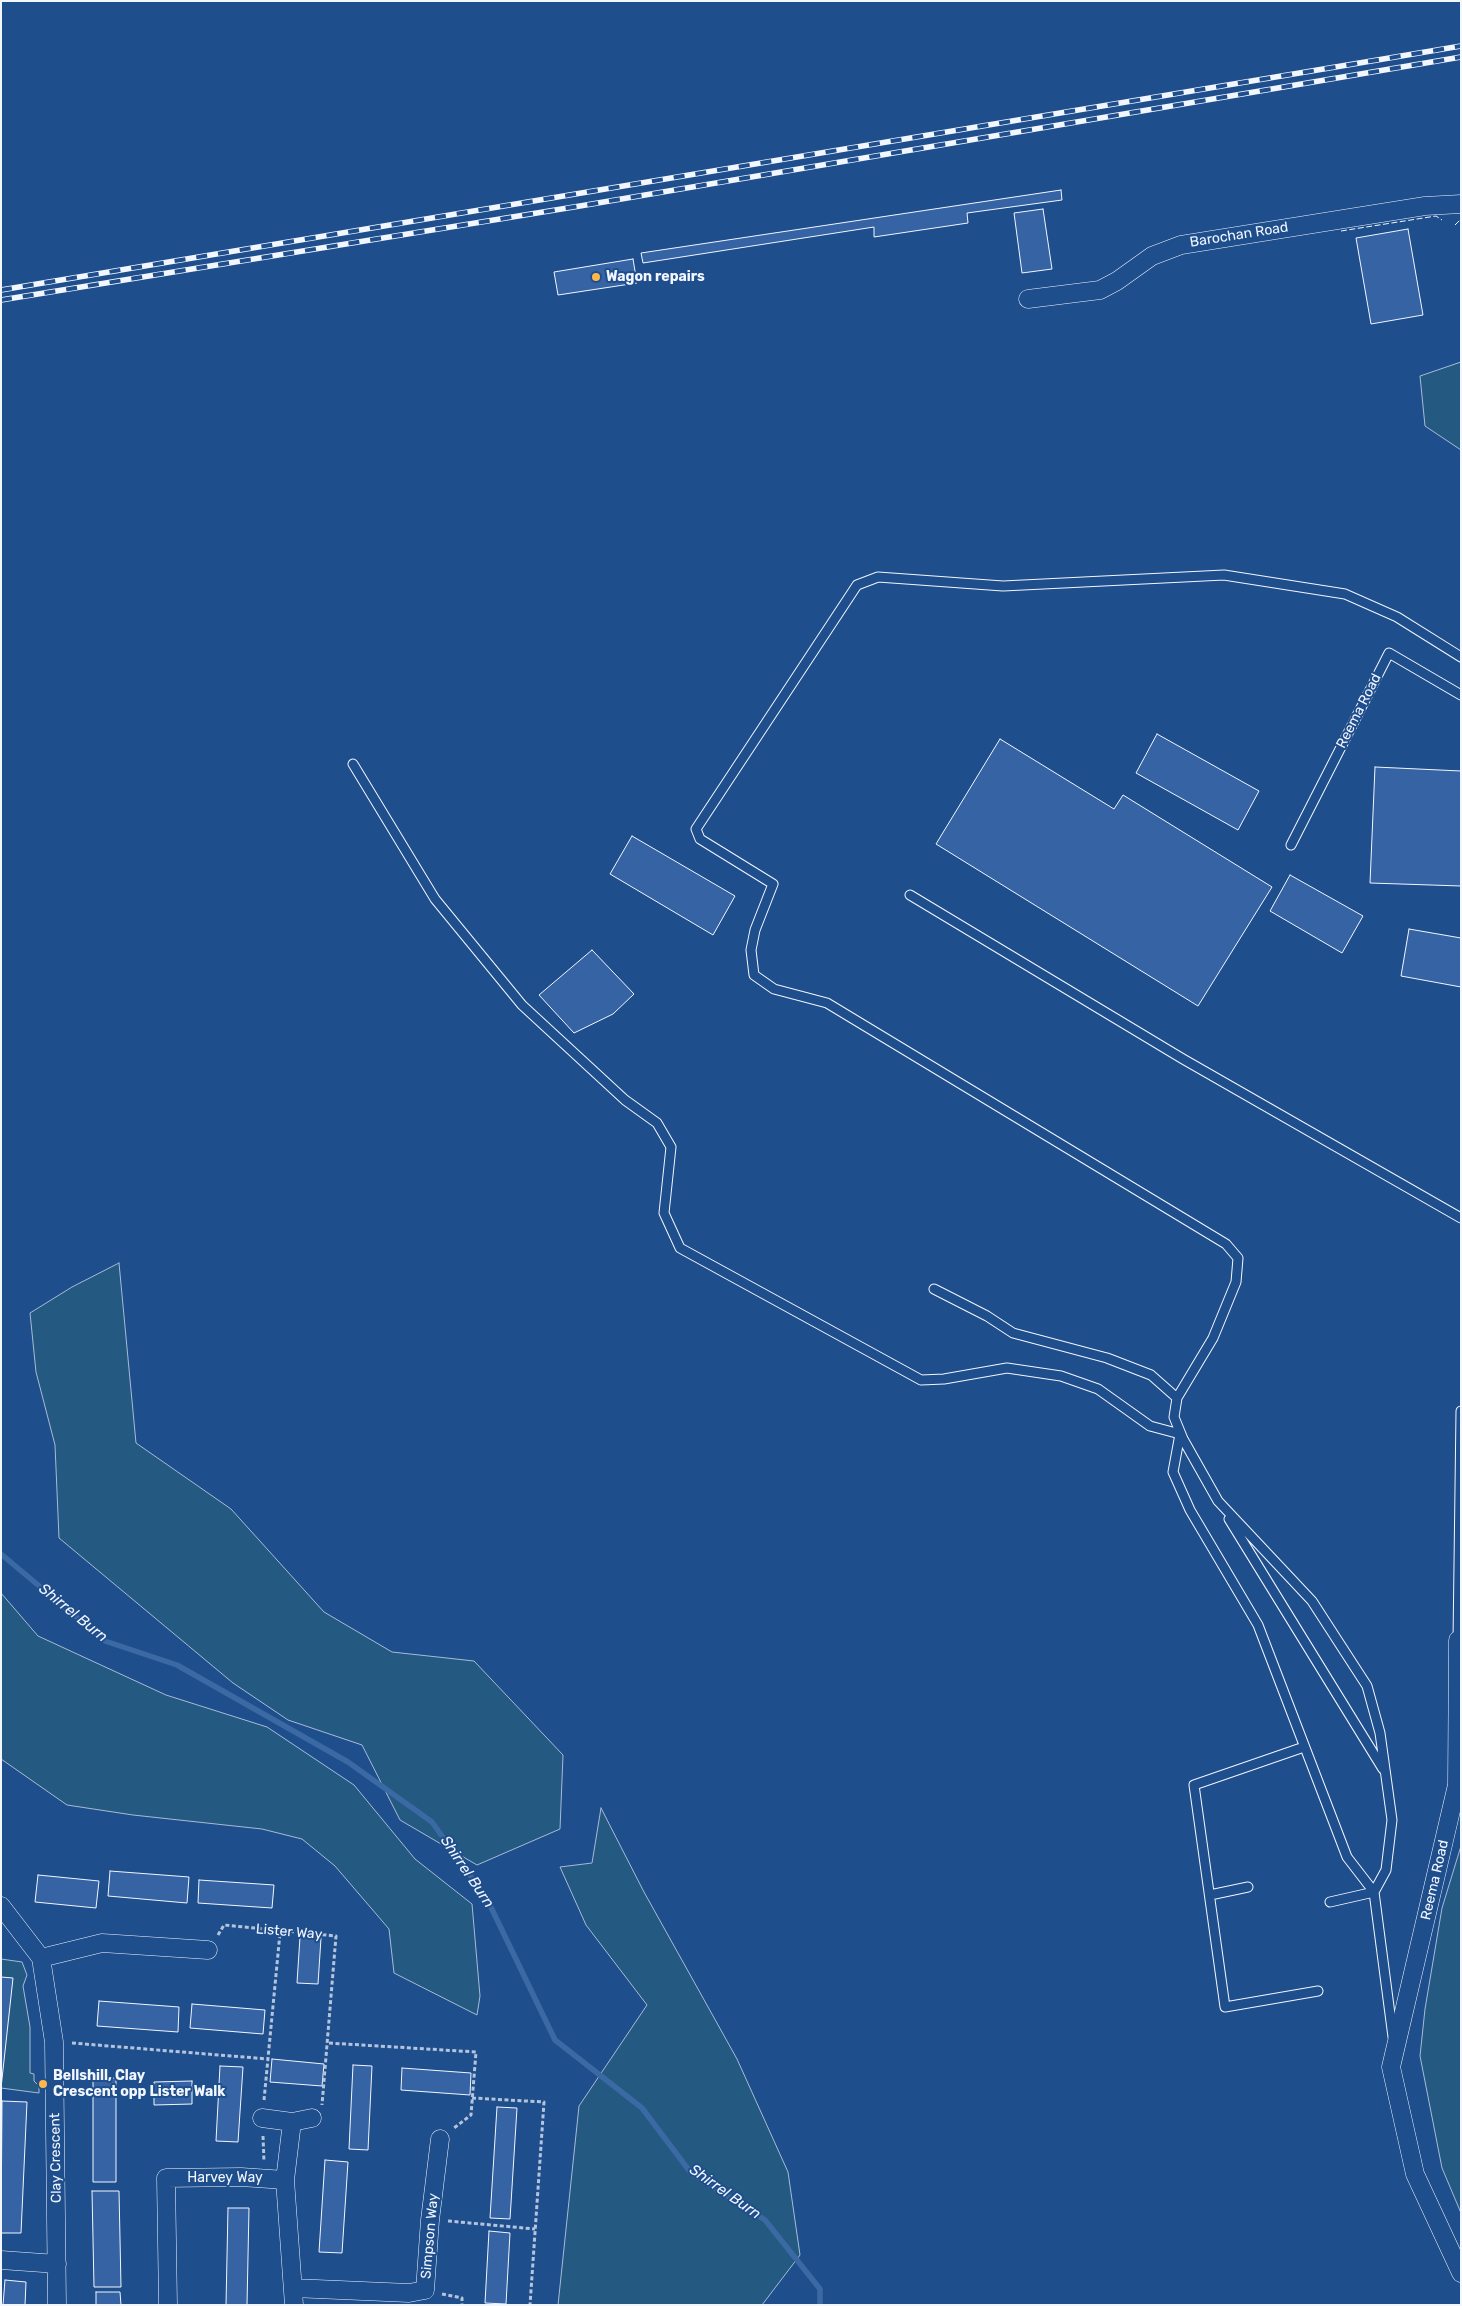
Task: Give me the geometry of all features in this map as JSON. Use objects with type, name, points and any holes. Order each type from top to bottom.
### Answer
[{"type":"street","name":"Barochan Road","points":[[1028,299],[1100,290],[1117,281],[1152,256],[1181,244],[1424,206],[1461,204]]},
{"type":"street","name":"Reema Road","points":[[1458,1640],[1457,1785],[1391,2067],[1415,2174],[1461,2274]]},
{"type":"street","name":"Clay Crescent","points":[[1,1906],[41,1958],[54,2042],[57,2305]]},
{"type":"street","points":[[41,1958],[102,1943],[208,1950]]},
{"type":"street","points":[[262,2118],[292,2122],[312,2118]]},
{"type":"street","points":[[292,2122],[285,2180],[293,2297]]},
{"type":"street","name":"Simpson Way","points":[[293,2297],[409,2293],[425,2290],[430,2220],[440,2139]]},
{"type":"street","name":"Harvey Way","points":[[168,2305],[166,2178],[264,2178],[285,2180]]},
{"type":"street","points":[[1,2260],[57,2264]]},
{"type":"lane","points":[[1386,1774],[1218,1501],[1180,1434],[1174,1417],[1177,1398],[1213,1338],[1236,1282],[1238,1258],[1226,1244],[827,1003],[774,989],[754,974],[750,950],[754,930],[773,884],[700,839],[696,829],[857,585],[878,577],[1003,586],[1224,575],[1345,594],[1397,617],[1461,657]]},
{"type":"lane","name":"Reema Road","points":[[1291,844],[1389,653],[1461,695]]},
{"type":"lane","points":[[353,764],[435,899],[522,1005],[625,1100],[658,1123],[671,1147],[664,1213],[680,1248],[921,1380],[944,1379],[1007,1368],[1061,1376],[1098,1390],[1150,1426],[1180,1434]]},
{"type":"lane","points":[[910,896],[1183,1059],[1461,1218]]},
{"type":"lane","points":[[934,1289],[1013,1333],[1107,1358],[1151,1375],[1177,1398]]},
{"type":"lane","name":"Reema Road","points":[[1458,1640],[1461,1411]]},
{"type":"lane","points":[[1180,1434],[1173,1472],[1190,1510],[1258,1626],[1347,1857],[1374,1892],[1394,2051]]},
{"type":"lane","points":[[1218,1501],[1312,1601],[1367,1686],[1380,1733],[1392,1820],[1386,1870],[1374,1892],[1330,1902]]},
{"type":"lane","points":[[1304,1747],[1194,1785],[1225,2007],[1318,1990]]},
{"type":"lane","points":[[1210,1895],[1248,1887]]},
{"type":"path","name":"Lister Way","points":[[208,1950],[224,1925],[280,1933],[336,1936],[322,2111],[312,2118]]},
{"type":"path","points":[[264,2178],[262,2118],[280,1933]]},
{"type":"path","points":[[54,2042],[268,2060]]},
{"type":"path","points":[[328,2043],[476,2052],[471,2115]]},
{"type":"path","points":[[472,2098],[544,2102],[530,2305]]},
{"type":"path","points":[[430,2220],[535,2229]]},
{"type":"path","points":[[425,2290],[462,2298],[462,2305]]},
{"type":"shaded area","points":[[1461,362],[1461,450],[1425,426],[1420,376]]},
{"type":"shaded area","points":[[119,1263],[136,1443],[231,1509],[324,1612],[392,1652],[474,1661],[563,1755],[560,1829],[477,1865],[400,1820],[362,1745],[288,1720],[233,1683],[59,1538],[55,1445],[36,1372],[30,1313],[72,1287]]},
{"type":"shaded area","points":[[1,1593],[38,1636],[166,1695],[267,1727],[354,1785],[415,1859],[472,1904],[480,1996],[477,2015],[394,1973],[389,1929],[335,1866],[302,1839],[262,1829],[133,1815],[67,1805],[1,1759]]},
{"type":"shaded area","points":[[601,1808],[644,1892],[737,2059],[788,2172],[800,2255],[762,2305],[558,2305],[579,2106],[647,2005],[586,1925],[560,1867],[592,1863]]},
{"type":"shaded area","points":[[1461,1846],[1461,2213],[1442,2168],[1420,2056],[1425,2009],[1442,1908]]},
{"type":"shaded area","points":[[1,1959],[22,1962],[27,1975],[23,1986],[30,2027],[30,2073],[34,2074],[34,2081],[39,2086],[39,2093],[1,2088]]},
{"type":"building","points":[[1061,190],[1062,200],[967,213],[968,223],[874,237],[874,227],[643,263],[641,253]]},
{"type":"building","points":[[1043,209],[1052,269],[1022,273],[1014,213]]},
{"type":"building","points":[[1408,229],[1423,315],[1371,324],[1356,238]]},
{"type":"building","name":"Wagon repairs","points":[[633,259],[637,283],[558,295],[554,272]]},
{"type":"building","points":[[1157,734],[1259,791],[1238,830],[1136,773]]},
{"type":"building","points":[[1000,739],[1114,809],[1123,795],[1272,887],[1198,1006],[936,844]]},
{"type":"building","points":[[1375,767],[1461,771],[1461,886],[1370,883]]},
{"type":"building","points":[[632,836],[735,896],[713,935],[610,874]]},
{"type":"building","points":[[1290,875],[1363,916],[1342,953],[1270,911]]},
{"type":"building","points":[[1409,929],[1461,938],[1461,987],[1401,976]]},
{"type":"building","points":[[592,950],[634,994],[613,1014],[574,1033],[539,995]]},
{"type":"building","points":[[110,1871],[189,1877],[187,1903],[108,1896]]},
{"type":"building","points":[[38,1875],[99,1881],[96,1908],[35,1902]]},
{"type":"building","points":[[199,1880],[274,1885],[272,1908],[198,1903]]},
{"type":"building","points":[[300,1937],[321,1938],[318,1984],[297,1983]]},
{"type":"building","points":[[1,1977],[13,1978],[1,2088]]},
{"type":"building","points":[[99,2001],[179,2007],[178,2032],[97,2026]]},
{"type":"building","points":[[192,2004],[265,2010],[263,2034],[190,2028]]},
{"type":"building","points":[[272,2059],[324,2064],[322,2086],[270,2082]]},
{"type":"building","points":[[353,2065],[372,2066],[368,2150],[349,2149]]},
{"type":"building","points":[[220,2066],[243,2067],[238,2142],[216,2141]]},
{"type":"building","points":[[402,2068],[471,2073],[470,2095],[401,2090]]},
{"type":"building","points":[[93,2078],[116,2078],[116,2182],[93,2182]]},
{"type":"building","points":[[192,2081],[192,2104],[154,2105],[154,2082]]},
{"type":"building","points":[[2,2101],[27,2102],[21,2233],[1,2233]]},
{"type":"building","points":[[497,2107],[517,2108],[510,2219],[490,2218]]},
{"type":"building","points":[[325,2160],[348,2162],[342,2253],[319,2252]]},
{"type":"building","points":[[92,2191],[119,2191],[121,2287],[94,2287]]},
{"type":"building","points":[[228,2208],[249,2208],[247,2305],[226,2305]]},
{"type":"building","points":[[489,2231],[510,2233],[506,2304],[485,2303]]},
{"type":"building","points":[[5,2280],[26,2282],[25,2305],[3,2305]]},
{"type":"building","points":[[96,2292],[120,2292],[121,2305],[96,2305]]},
{"type":"waterway","name":"Shirrel Burn","points":[[1,1554],[105,1641],[177,1665],[348,1762],[432,1822],[487,1899],[555,2040],[642,2108],[691,2173],[765,2220],[820,2289],[820,2305]]},
{"type":"railway","points":[[1,290],[1461,46]]},
{"type":"railway","points":[[1,300],[580,206],[1461,57]]},
{"type":"fence","points":[[1341,231],[1436,216],[1442,220]]},
{"type":"fence","points":[[1455,225],[1461,219]]},
{"type":"place","name":"Wagon repairs","points":[[596,277]]},
{"type":"place","name":"Bellshill, Clay Crescent opp Lister Walk","points":[[43,2084]]}]
